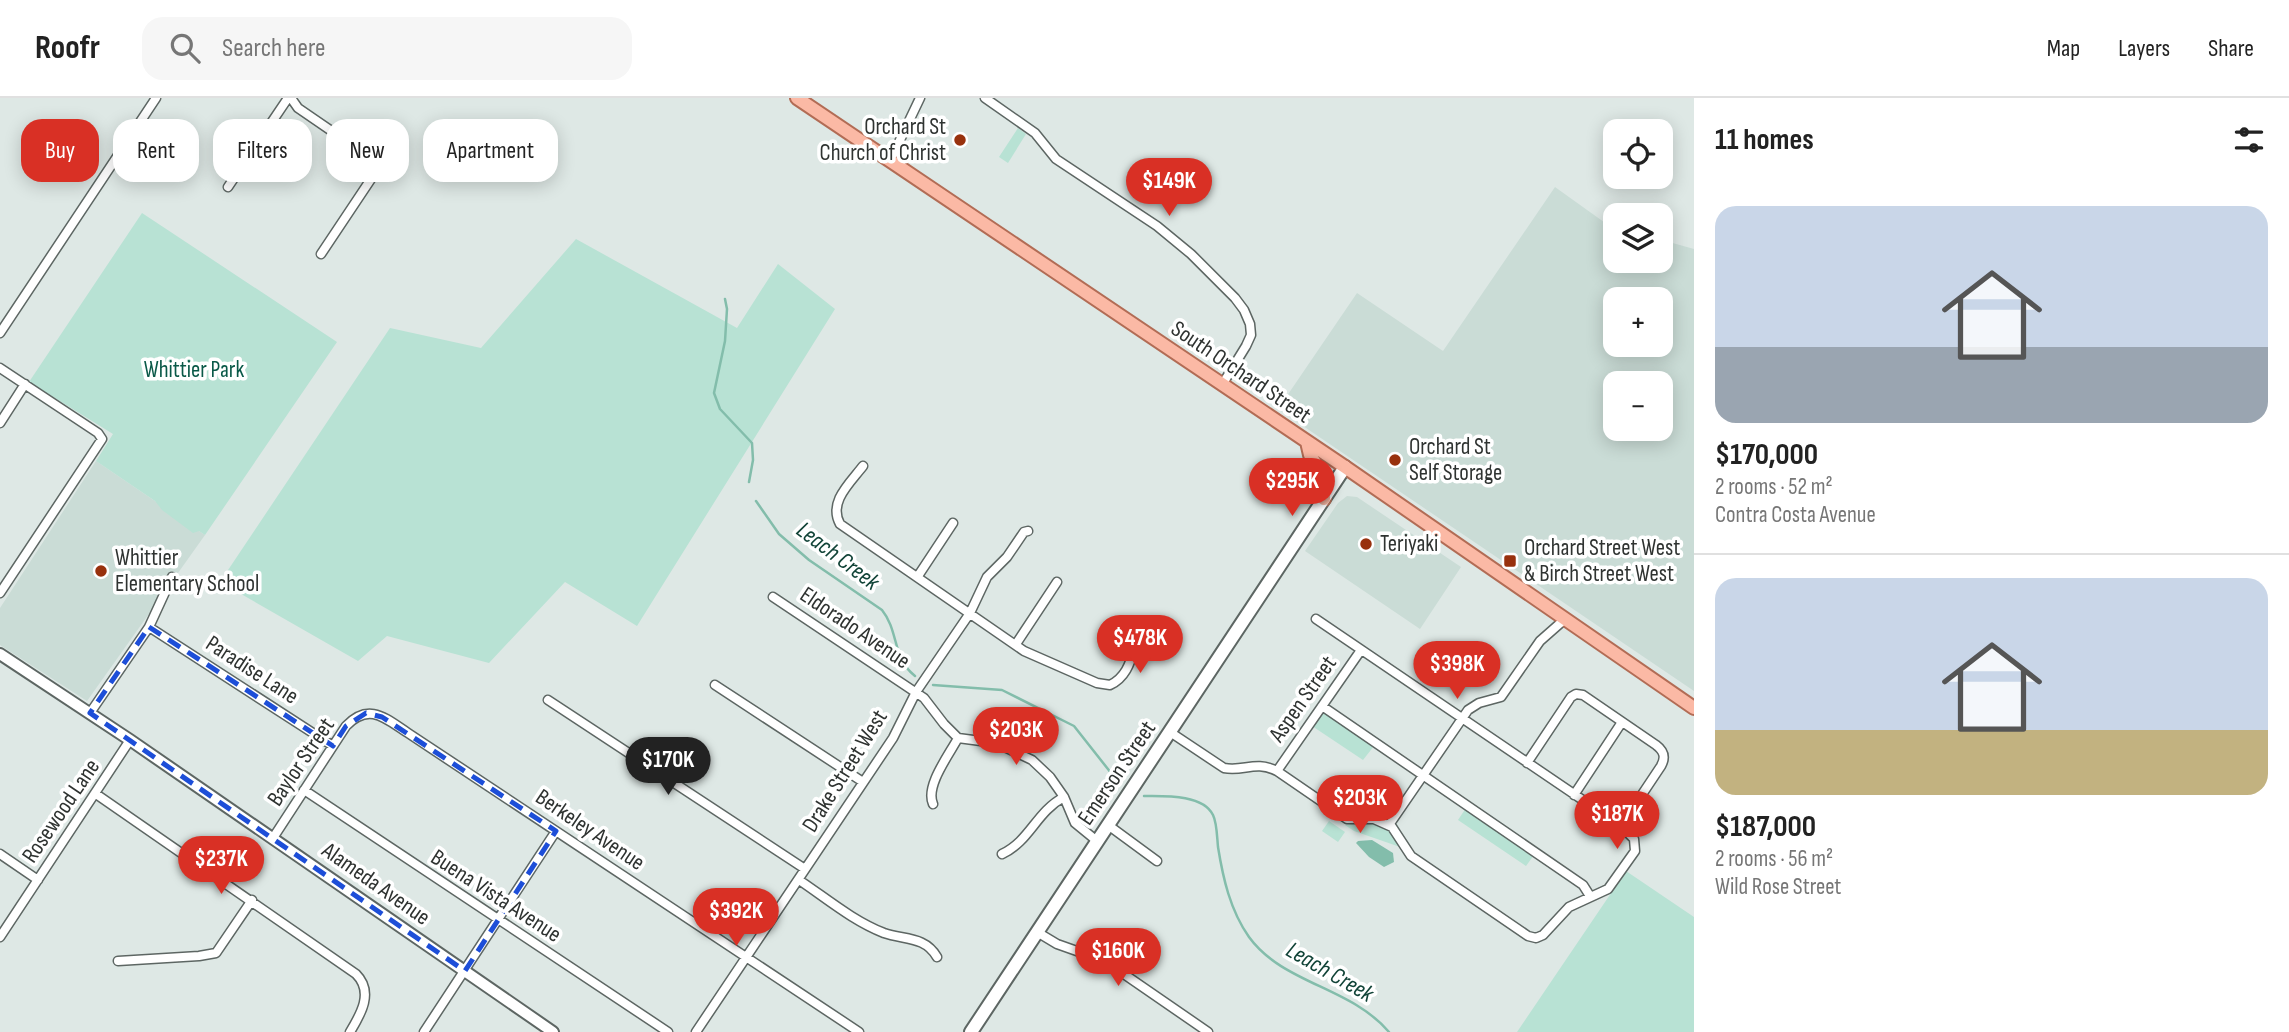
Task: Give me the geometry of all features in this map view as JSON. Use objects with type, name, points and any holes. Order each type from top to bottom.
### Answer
[{"type":"main road","name":"South Orchard Street","points":[[797,98],[1345,467],[1694,708]]},
{"type":"main road","points":[[1307,442],[1310,455],[1323,474],[1324,499]]},
{"type":"main road","name":"Emerson Street","points":[[971,1032],[1345,467]]},
{"type":"street","points":[[0,332],[156,98]]},
{"type":"street","points":[[228,187],[289,98],[298,108],[368,156],[374,164],[371,179],[321,254]]},
{"type":"street","points":[[890,161],[920,98]]},
{"type":"street","points":[[985,98],[1035,133],[1056,159],[1165,233],[1191,254],[1235,298],[1244,310],[1251,335],[1222,385]]},
{"type":"street","points":[[0,368],[98,433],[102,439],[0,593]]},
{"type":"street","points":[[0,423],[25,384]]},
{"type":"street","points":[[863,466],[837,502],[837,519],[843,527],[1016,644],[1047,662],[1105,685],[1118,680],[1130,664],[1135,649]]},
{"type":"street","points":[[918,576],[953,523]]},
{"type":"street","name":"Drake Street West","points":[[799,880],[893,738],[916,692],[970,612],[987,577],[999,567],[1027,531]]},
{"type":"street","points":[[90,713],[149,627],[172,577]]},
{"type":"street","points":[[1016,644],[1057,582]]},
{"type":"street","name":"Eldorado Avenue","points":[[774,597],[916,692],[929,703],[958,738]]},
{"type":"street","points":[[1170,732],[1224,768],[1256,765],[1277,771],[1347,819],[1374,819],[1389,825],[1397,832],[1411,856],[1528,936],[1540,937],[1569,907],[1608,889],[1635,851],[1634,839],[1620,826],[1316,619]]},
{"type":"street","points":[[1389,825],[1473,706],[1497,699],[1505,693],[1540,641],[1565,619]]},
{"type":"street","name":"Paradise Lane","points":[[149,627],[333,746]]},
{"type":"street","name":"Aspen Street","points":[[1277,771],[1361,650]]},
{"type":"street","name":"Alameda Avenue","points":[[0,654],[131,740],[553,1032]]},
{"type":"street","points":[[715,685],[863,782]]},
{"type":"street","points":[[1527,762],[1572,695],[1583,695],[1662,751],[1664,758],[1620,826]]},
{"type":"street","points":[[548,700],[805,869]]},
{"type":"street","points":[[1322,706],[1583,885],[1590,897]]},
{"type":"street","name":"Baylor Street","points":[[273,838],[346,726],[360,714],[366,713]]},
{"type":"street","name":"Berkeley Avenue","points":[[366,713],[382,717],[408,733],[859,1032]]},
{"type":"street","points":[[1574,795],[1622,722]]},
{"type":"street","points":[[933,804],[930,797],[932,785],[958,738],[996,743],[1020,752],[1050,777],[1064,797],[1075,823],[1097,841]]},
{"type":"street","name":"Rosewood Lane","points":[[0,937],[131,740]]},
{"type":"street","name":"Buena Vista Avenue","points":[[304,790],[668,1032]]},
{"type":"street","points":[[96,794],[362,979],[364,1007],[349,1032]]},
{"type":"street","points":[[1002,854],[1020,843],[1045,810],[1064,797]]},
{"type":"street","points":[[1108,825],[1157,861]]},
{"type":"street","points":[[424,1032],[556,831]]},
{"type":"street","points":[[0,854],[38,880]]},
{"type":"street","points":[[696,1032],[799,880],[873,928],[921,942],[933,950],[937,957]]},
{"type":"street","points":[[118,961],[199,957],[216,953],[252,900]]},
{"type":"street","points":[[1037,932],[1057,944],[1105,961],[1208,1032]]},
{"type":"highlighted area","points":[[149,627],[333,746],[346,726],[366,713],[382,717],[556,831],[465,971],[90,713]]},
{"type":"shaded area","points":[[1555,187],[1603,221],[1603,273],[1673,273],[1673,243],[1694,249],[1694,691],[1278,409],[1357,293],[1443,351]]},
{"type":"shaded area","name":"Whittier Elementary School","points":[[96,461],[205,535],[87,701],[0,645],[0,608]]},
{"type":"shaded area","points":[[1347,496],[1357,497],[1461,567],[1420,629],[1305,551],[1338,503]]},
{"type":"shaded area","points":[[1372,840],[1393,853],[1394,862],[1384,867],[1369,857],[1356,843]]},
{"type":"green space","points":[[1018,128],[1026,134],[1008,163],[999,157]]},
{"type":"green space","name":"Whittier Park","points":[[142,213],[337,342],[205,535],[199,531],[193,533],[162,510],[155,501],[96,461],[113,434],[29,382]]},
{"type":"green space","points":[[576,239],[737,328],[778,264],[835,309],[637,626],[565,582],[489,663],[387,636],[358,661],[220,582],[390,328],[481,348]]},
{"type":"green space","points":[[1322,714],[1327,714],[1374,746],[1363,760],[1312,726]]},
{"type":"green space","points":[[1466,808],[1534,855],[1526,866],[1458,820]]},
{"type":"green space","points":[[1329,821],[1345,832],[1338,842],[1322,831]]},
{"type":"green space","points":[[1370,821],[1388,830],[1400,847],[1354,831],[1345,825]]},
{"type":"green space","points":[[1626,871],[1694,917],[1694,1032],[1517,1032]]},
{"type":"waterway","name":"Leach Creek","points":[[725,299],[725,341],[714,393],[720,409],[752,443],[753,460],[749,482]]},
{"type":"waterway","name":"Leach Creek","points":[[756,501],[779,534],[809,560],[882,610],[891,627],[899,653],[915,676]]},
{"type":"waterway","name":"Leach Creek","points":[[933,685],[1002,690],[1074,726],[1115,778]]},
{"type":"waterway","name":"Leach Creek","points":[[1144,796],[1182,798],[1201,803],[1208,808],[1215,822],[1228,894],[1249,937],[1263,953],[1280,965],[1356,1005],[1389,1032]]},
{"type":"place","name":"Orchard St Church of Christ","points":[[960,140]]},
{"type":"place","name":"Orchard St Self Storage","points":[[1395,460]]},
{"type":"place","name":"Teriyaki","points":[[1366,544]]},
{"type":"place","name":"Orchard Street West & Birch Street West","points":[[1510,561]]},
{"type":"place","name":"Whittier Elementary School","points":[[101,571]]}]
